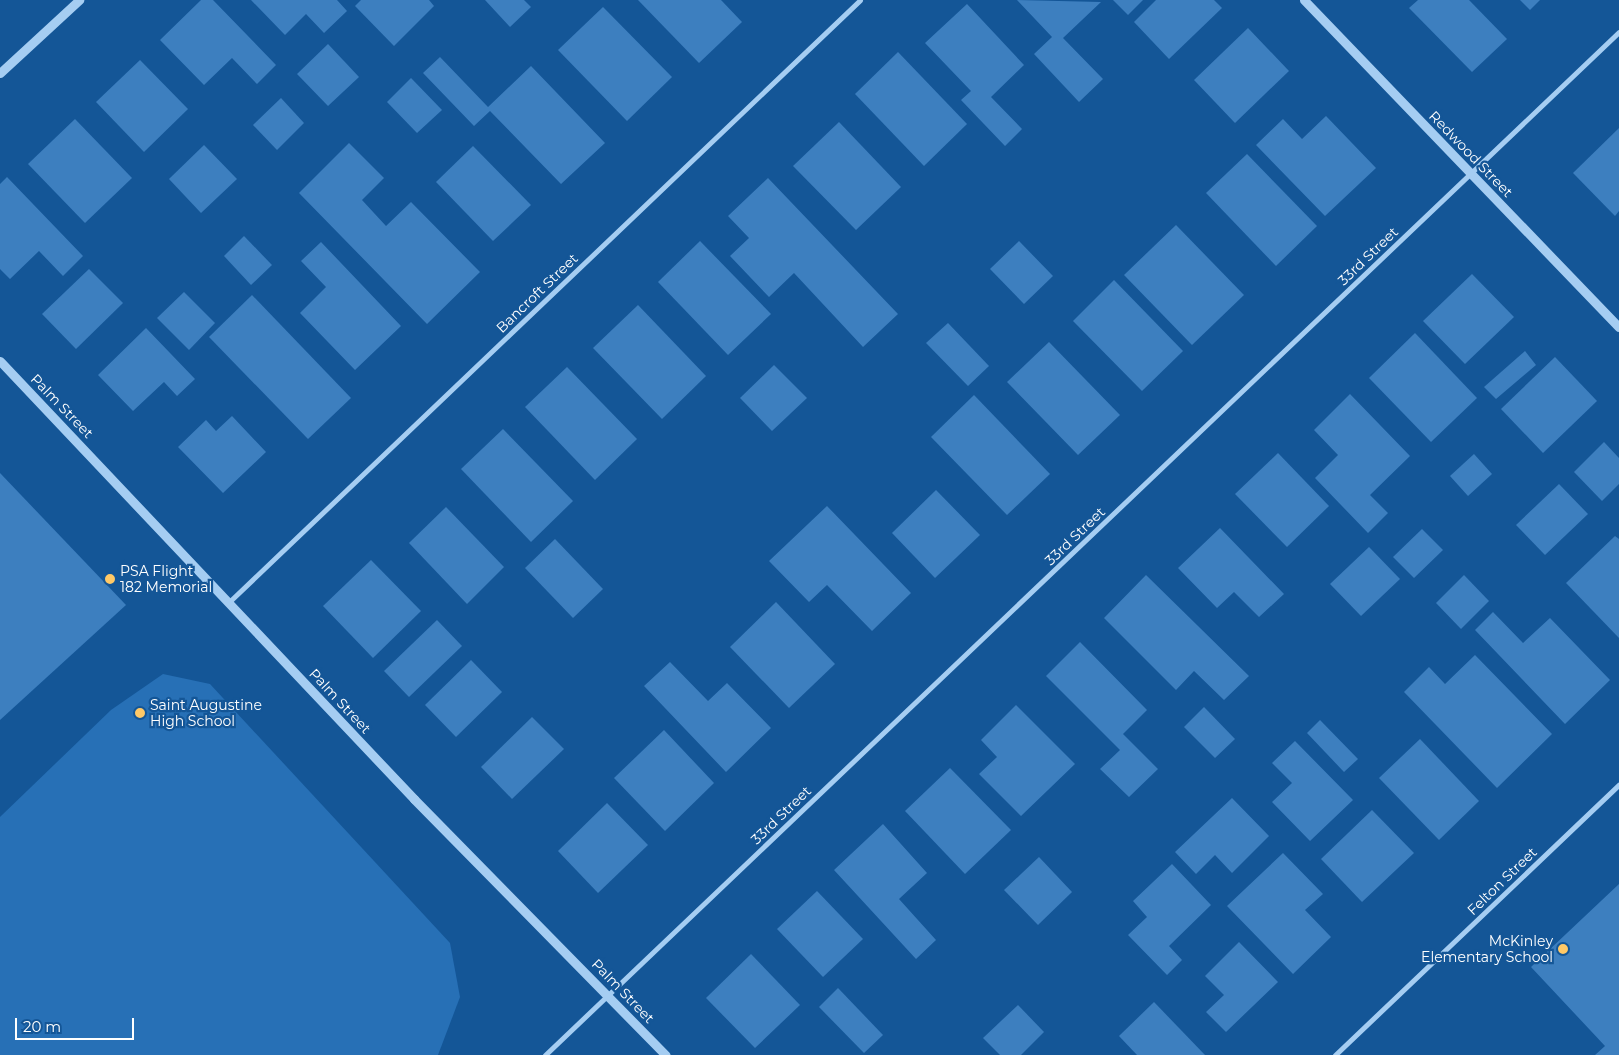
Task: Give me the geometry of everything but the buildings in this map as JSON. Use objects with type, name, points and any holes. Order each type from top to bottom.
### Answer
[{"type":"street","points":[[0,73],[79,0]]},
{"type":"street","name":"Bancroft Street","points":[[229,602],[860,0]]},
{"type":"street","name":"Redwood Street","points":[[1304,0],[1619,327]]},
{"type":"street","name":"33rd Street","points":[[545,1055],[1619,32]]},
{"type":"street","name":"Palm Street","points":[[0,361],[229,602],[666,1055]]},
{"type":"street","name":"Felton Street","points":[[1334,1055],[1619,784]]},
{"type":"shaded area","name":"Saint Augustine High School","points":[[163,674],[210,684],[450,943],[460,997],[438,1055],[0,1055],[0,817],[111,710]]},
{"type":"place","name":"PSA Flight 182 Memorial","points":[[110,579]]},
{"type":"place","name":"Saint Augustine High School","points":[[140,713]]},
{"type":"place","name":"McKinley Elementary School","points":[[1563,949]]}]
